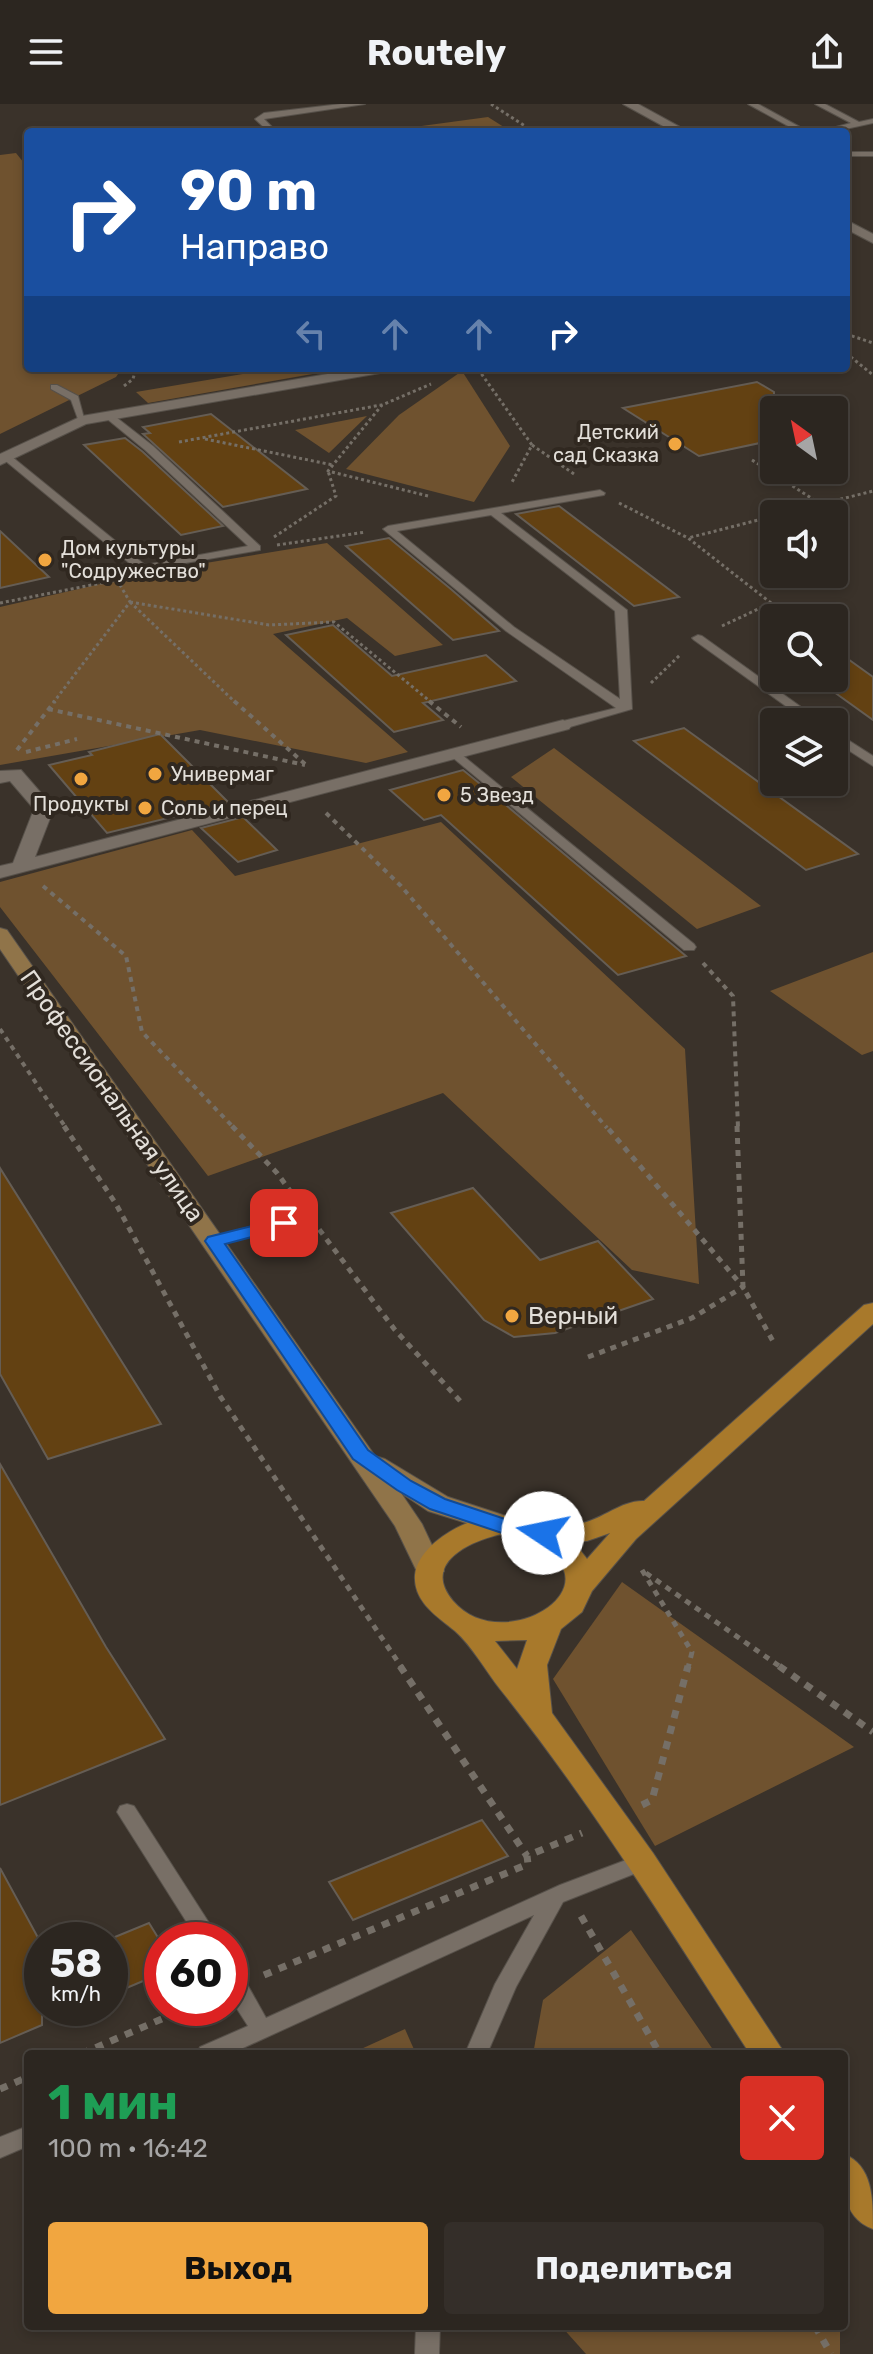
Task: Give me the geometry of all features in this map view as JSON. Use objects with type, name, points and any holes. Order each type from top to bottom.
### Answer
[{"type":"main road","name":"Профессиональная улица","points":[[0,934],[408,1524],[430,1571]]},
{"type":"main road","points":[[581,1585],[626,1532],[873,1311]]},
{"type":"main road","name":"Профессиональная улица","points":[[361,1455],[404,1486],[438,1504],[502,1525],[543,1533],[572,1555],[580,1569],[581,1585],[576,1600],[549,1623],[532,1657],[531,1688],[544,1723]]},
{"type":"main road","points":[[543,1533],[587,1532],[625,1518],[667,1494]]},
{"type":"main road","name":"Профессиональная улица","points":[[502,1525],[481,1528],[447,1544],[430,1571],[430,1586],[436,1601],[465,1624],[486,1631],[508,1633],[549,1623]]},
{"type":"main road","name":"Профессиональная улица","points":[[465,1624],[544,1723],[610,1821],[642,1862],[765,2050]]},
{"type":"main road","points":[[848,2175],[873,2213]]},
{"type":"street","points":[[629,104],[675,128]]},
{"type":"street","points":[[850,226],[873,239]]},
{"type":"street","points":[[4,459],[82,420],[363,372]]},
{"type":"street","points":[[0,872],[563,725]]},
{"type":"street","points":[[0,777],[14,774],[44,808],[21,867]]},
{"type":"lane","points":[[269,128],[259,119],[264,115],[361,104]]},
{"type":"lane","points":[[752,104],[797,128]]},
{"type":"lane","points":[[819,104],[858,124]]},
{"type":"lane","points":[[840,128],[873,121]]},
{"type":"lane","points":[[850,154],[873,154]]},
{"type":"lane","points":[[54,387],[75,398],[82,420]]},
{"type":"lane","points":[[109,416],[149,448],[256,548]]},
{"type":"lane","points":[[4,459],[144,569],[256,548]]},
{"type":"lane","points":[[388,529],[600,493]]},
{"type":"lane","points":[[495,513],[621,610],[626,709]]},
{"type":"lane","points":[[388,529],[510,629],[626,709]]},
{"type":"lane","points":[[698,638],[796,708]]},
{"type":"lane","points":[[563,725],[626,709]]},
{"type":"lane","points":[[848,745],[873,762]]},
{"type":"lane","points":[[456,754],[689,947]]},
{"type":"lane","points":[[214,1241],[284,1223]]},
{"type":"lane","points":[[127,1812],[197,1922]]},
{"type":"lane","points":[[217,2050],[561,1894],[642,1862]]},
{"type":"lane","points":[[478,2050],[506,1984],[561,1894]]},
{"type":"lane","points":[[248,2007],[262,2030]]},
{"type":"lane","points":[[1,2147],[24,2138]]},
{"type":"lane","points":[[427,2354],[428,2330]]},
{"type":"path","points":[[491,104],[525,126],[523,128]]},
{"type":"path","points":[[850,335],[873,343]]},
{"type":"path","points":[[850,356],[873,375]]},
{"type":"path","points":[[149,448],[382,405],[429,387],[445,372]]},
{"type":"path","points":[[480,372],[532,445],[495,513]]},
{"type":"path","points":[[328,471],[382,405]]},
{"type":"path","points":[[201,438],[334,465]]},
{"type":"path","points":[[752,460],[814,500]]},
{"type":"path","points":[[256,548],[336,496],[328,471]]},
{"type":"path","points":[[328,471],[434,498]]},
{"type":"path","points":[[836,500],[873,491]]},
{"type":"path","points":[[626,709],[698,638],[771,603],[688,538],[760,520]]},
{"type":"path","points":[[256,548],[388,529]]},
{"type":"path","points":[[0,603],[118,580],[130,602],[203,673],[306,765],[48,709]]},
{"type":"path","points":[[77,739],[13,755],[130,602]]},
{"type":"path","points":[[130,602],[269,625],[334,622],[485,746]]},
{"type":"path","points":[[305,793],[401,886],[743,1287],[775,1345]]},
{"type":"path","points":[[21,867],[126,956],[142,1032],[277,1173],[395,1330],[463,1404]]},
{"type":"path","points":[[689,947],[733,996],[743,1287]]},
{"type":"path","points":[[0,1029],[116,1204],[220,1396],[528,1860],[561,1894],[658,2050]]},
{"type":"path","points":[[588,1357],[692,1318],[743,1287]]},
{"type":"path","points":[[248,1974],[528,1860],[652,1800],[692,1652],[642,1570],[873,1732]]},
{"type":"path","points":[[90,2050],[146,2026]]},
{"type":"path","points":[[0,2089],[24,2079]]},
{"type":"path","points":[[817,2330],[831,2354]]},
{"type":"shaded area","points":[[488,117],[505,128],[407,128]]},
{"type":"shaded area","points":[[16,153],[24,163],[24,372],[119,372],[116,377],[0,434],[0,155]]},
{"type":"shaded area","points":[[254,372],[324,372],[148,403],[136,392]]},
{"type":"shaded area","points":[[463,372],[510,446],[474,502],[346,469],[399,415]]},
{"type":"shaded area","points":[[367,416],[329,453],[295,430]]},
{"type":"shaded area","points":[[327,543],[443,645],[395,656],[347,618],[273,634],[408,752],[366,763],[200,730],[0,765],[0,607],[157,571]]},
{"type":"shaded area","points":[[554,748],[761,906],[697,929],[511,777]]},
{"type":"shaded area","points":[[441,822],[685,1049],[699,1284],[632,1270],[443,1093],[208,1176],[0,907],[0,882],[192,830],[235,876]]},
{"type":"shaded area","points":[[873,952],[873,1051],[862,1055],[770,991]]},
{"type":"shaded area","points":[[622,1582],[854,1747],[655,1846],[553,1679]]},
{"type":"shaded area","points":[[631,1930],[713,2050],[534,2050],[543,2000]]},
{"type":"shaded area","points":[[405,2029],[414,2050],[359,2050]]},
{"type":"shaded area","points":[[565,2330],[840,2330],[840,2354],[586,2354]]},
{"type":"building","points":[[757,382],[774,392],[774,396],[760,396],[760,443],[699,456],[623,408]]},
{"type":"building","points":[[211,414],[307,489],[223,507],[143,434],[150,433],[143,427]]},
{"type":"building","points":[[125,438],[223,526],[181,535],[84,445]]},
{"type":"building","points":[[559,506],[679,597],[634,606],[516,514]]},
{"type":"building","points":[[0,531],[49,577],[0,588]]},
{"type":"building","points":[[389,538],[499,631],[453,640],[346,546]]},
{"type":"building","points":[[333,625],[392,676],[486,655],[516,681],[423,703],[443,720],[394,732],[286,635]]},
{"type":"building","points":[[848,659],[873,677],[873,720],[834,692],[848,692]]},
{"type":"building","points":[[684,728],[760,783],[760,796],[778,796],[858,854],[806,870],[634,741]]},
{"type":"building","name":"Универмаг","points":[[160,734],[229,803],[107,833],[49,765],[92,755],[89,752]]},
{"type":"building","points":[[463,770],[686,956],[618,975],[441,815],[424,820],[390,790]]},
{"type":"building","points":[[243,817],[277,850],[238,862],[201,828]]},
{"type":"building","points":[[0,1168],[161,1424],[48,1459],[0,1374]]},
{"type":"building","points":[[473,1188],[540,1260],[598,1241],[653,1299],[555,1333],[514,1337],[484,1320],[391,1213]]},
{"type":"building","points":[[0,1464],[106,1647],[165,1739],[0,1805]]},
{"type":"building","points":[[482,1820],[508,1856],[353,1920],[329,1882]]},
{"type":"building","points":[[0,1868],[29,1922],[24,1922],[24,2026],[40,2026],[0,2043]]},
{"type":"building","points":[[144,1925],[144,1981],[128,1987],[128,1932]]},
{"type":"place","name":"Детский сад Сказка","points":[[675,444]]},
{"type":"place","name":"Дом культуры \"Содружество\"","points":[[45,560]]},
{"type":"place","name":"Универмаг","points":[[155,774]]},
{"type":"place","name":"Продукты","points":[[81,779]]},
{"type":"place","name":"5 Звезд","points":[[444,795]]},
{"type":"place","name":"Соль и перец","points":[[145,808]]},
{"type":"place","name":"Верный","points":[[512,1316]]},
{"type":"route","points":[[284,1223],[214,1241],[361,1455],[404,1486],[438,1504],[502,1525],[543,1533]]}]
